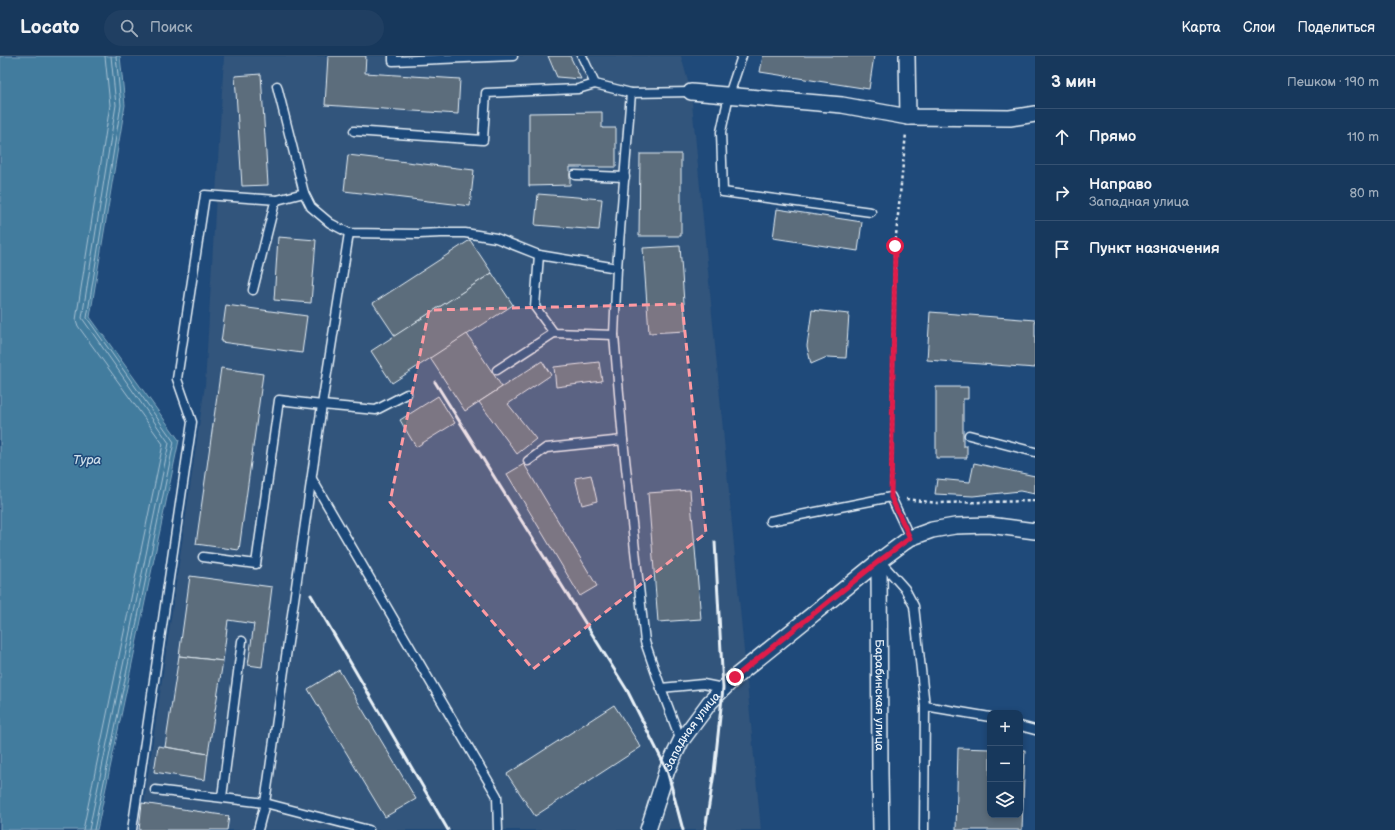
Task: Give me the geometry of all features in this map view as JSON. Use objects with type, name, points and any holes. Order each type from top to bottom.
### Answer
[{"type":"street","points":[[908,56],[908,117]]},
{"type":"street","points":[[691,92],[842,105],[908,117],[1010,118],[1035,114]]},
{"type":"street","name":"Западная улица","points":[[648,830],[667,770],[681,741],[710,702],[723,688],[879,561],[910,538],[932,530],[955,526],[989,525],[1035,531]]},
{"type":"street","name":"Барабинская улица","points":[[879,561],[881,830]]},
{"type":"lane","points":[[393,56],[393,61],[513,56]]},
{"type":"lane","points":[[582,56],[595,84]]},
{"type":"lane","points":[[742,56],[729,95],[721,132],[723,192],[870,212]]},
{"type":"lane","points":[[354,131],[483,140],[486,94],[578,89],[595,84],[631,93],[691,92]]},
{"type":"lane","points":[[277,86],[304,193],[311,207],[330,223],[349,233],[465,233],[496,238],[539,255],[617,268]]},
{"type":"lane","points":[[631,93],[617,268],[614,335],[623,440],[646,642],[681,741]]},
{"type":"lane","points":[[575,175],[625,177]]},
{"type":"lane","points":[[132,830],[192,422],[176,378],[205,195],[278,200],[304,193]]},
{"type":"lane","points":[[254,290],[274,206],[278,200]]},
{"type":"lane","points":[[258,830],[265,803],[322,405],[349,233]]},
{"type":"lane","points":[[539,255],[535,307],[554,333]]},
{"type":"lane","points":[[497,370],[554,333],[614,335]]},
{"type":"lane","points":[[203,558],[256,564],[279,400],[376,410],[407,394]]},
{"type":"lane","points":[[970,435],[1035,452]]},
{"type":"lane","points":[[528,461],[546,448],[623,440]]},
{"type":"lane","points":[[312,479],[497,796],[498,830]]},
{"type":"lane","points":[[770,521],[891,497],[910,538]]},
{"type":"lane","points":[[879,561],[905,589],[914,606],[925,706],[924,830]]},
{"type":"lane","points":[[222,797],[242,641]]},
{"type":"lane","points":[[661,688],[703,684],[723,688]]},
{"type":"lane","points":[[925,706],[987,716]]},
{"type":"lane","points":[[1023,727],[1035,730]]},
{"type":"lane","points":[[155,790],[265,803],[370,830]]},
{"type":"path","points":[[908,117],[895,246],[891,497],[937,503],[1035,500]]},
{"type":"highlighted area","points":[[682,304],[706,533],[533,669],[390,502],[429,310]]},
{"type":"shaded area","points":[[224,56],[681,56],[691,92],[761,830],[140,830],[205,385]]},
{"type":"water","name":"Тура","points":[[0,56],[120,56],[125,105],[90,317],[179,440],[97,830],[0,830]]},
{"type":"building","points":[[328,56],[366,56],[365,73],[460,79],[458,114],[325,105]]},
{"type":"building","points":[[548,56],[570,56],[581,79],[557,77]]},
{"type":"building","points":[[763,56],[874,56],[869,89],[760,72]]},
{"type":"building","points":[[261,74],[268,185],[242,186],[235,76]]},
{"type":"building","points":[[602,112],[602,128],[616,128],[616,167],[570,167],[570,185],[529,186],[529,113]]},
{"type":"building","points":[[640,154],[681,154],[681,236],[639,236]]},
{"type":"building","points":[[348,155],[474,170],[470,206],[344,191]]},
{"type":"building","points":[[538,194],[602,199],[599,230],[535,225]]},
{"type":"building","points":[[777,209],[862,222],[858,251],[773,238]]},
{"type":"building","points":[[278,237],[316,240],[311,303],[274,300]]},
{"type":"building","points":[[470,240],[492,273],[395,336],[373,303]]},
{"type":"building","points":[[680,246],[686,331],[649,333],[643,248]]},
{"type":"building","points":[[492,273],[513,305],[392,383],[371,351]]},
{"type":"building","points":[[226,305],[307,316],[302,353],[221,342]]},
{"type":"building","points":[[812,310],[849,314],[846,358],[827,357],[811,364],[807,346]]},
{"type":"building","points":[[930,312],[1035,320],[1035,368],[927,360]]},
{"type":"building","points":[[467,334],[502,387],[465,411],[430,358]]},
{"type":"building","points":[[542,361],[551,375],[508,404],[536,439],[517,454],[479,402]]},
{"type":"building","points":[[599,362],[602,381],[556,387],[554,367]]},
{"type":"building","points":[[221,368],[263,374],[239,550],[196,544]]},
{"type":"building","points":[[936,387],[968,387],[968,399],[963,399],[963,446],[967,446],[967,458],[936,458]]},
{"type":"building","points":[[438,396],[455,423],[416,447],[400,420]]},
{"type":"building","points":[[974,463],[1035,476],[1035,494],[1020,491],[973,496],[935,494],[937,479],[970,482]]},
{"type":"building","points":[[524,464],[597,586],[580,596],[507,474]]},
{"type":"building","points":[[591,475],[597,501],[582,505],[575,478]]},
{"type":"building","points":[[690,490],[701,619],[658,622],[648,493]]},
{"type":"building","points":[[190,576],[272,587],[262,667],[248,665],[254,624],[228,620],[223,661],[179,656]]},
{"type":"building","points":[[179,656],[223,661],[208,754],[165,747]]},
{"type":"building","points":[[339,670],[416,799],[385,817],[308,689]]},
{"type":"building","points":[[614,705],[641,747],[535,816],[507,774]]},
{"type":"building","points":[[158,746],[208,754],[205,780],[154,772]]},
{"type":"building","points":[[958,748],[987,749],[987,818],[1022,818],[1022,830],[956,830]]},
{"type":"building","points":[[1023,750],[1025,750],[1023,803]]},
{"type":"building","points":[[142,803],[229,816],[227,830],[139,830]]},
{"type":"railway","points":[[435,382],[627,690],[667,770],[683,830]]},
{"type":"railway","points":[[705,830],[714,773],[723,688],[715,542]]},
{"type":"railway","points":[[311,595],[448,830]]},
{"type":"route","points":[[735,677],[879,561],[910,538],[891,497],[895,246]]}]
